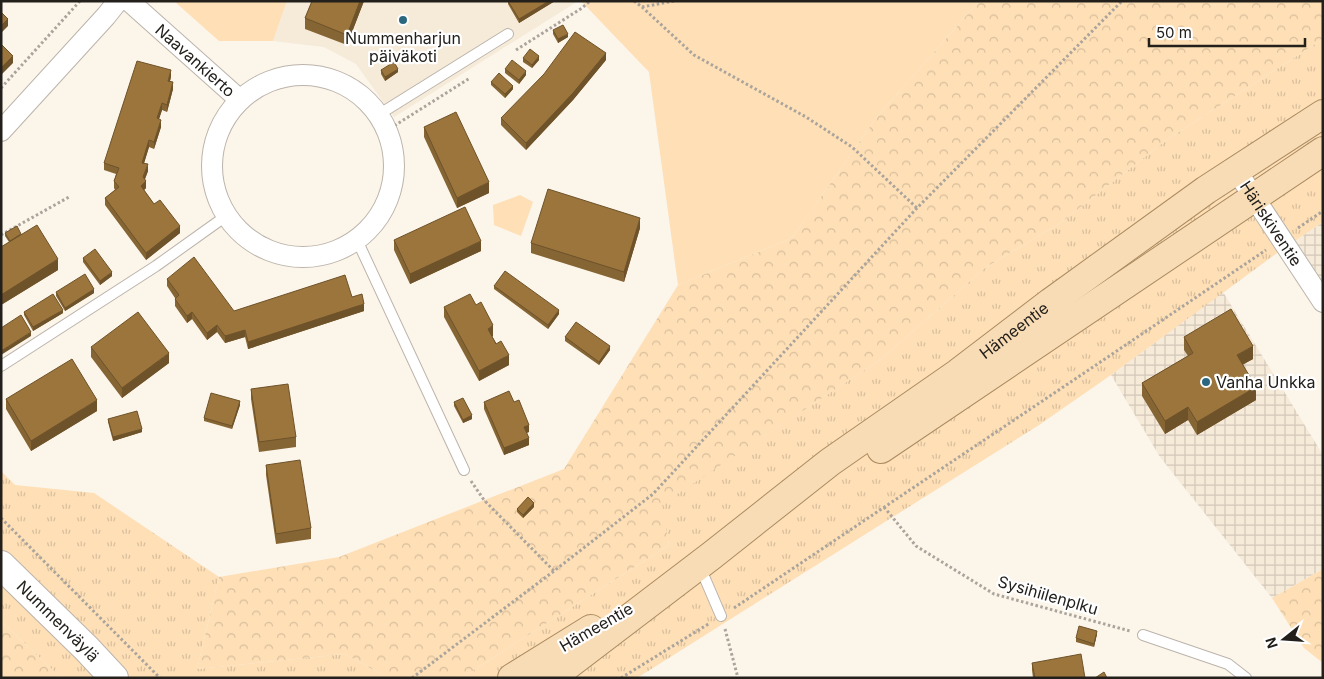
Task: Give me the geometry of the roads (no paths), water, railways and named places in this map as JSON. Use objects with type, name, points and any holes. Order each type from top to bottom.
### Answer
[{"type":"main road","name":"Hämeentie","points":[[552,678],[830,462],[958,373],[1051,302],[1206,190],[1323,114]]},
{"type":"main road","name":"Hämeentie","points":[[512,678],[841,476],[1323,151]]},
{"type":"street","points":[[1,131],[118,1]]},
{"type":"street","name":"Naavankierto","points":[[129,1],[240,100]]},
{"type":"street","name":"Naavankierto","points":[[306,75],[323,77],[355,91],[368,102],[378,115],[389,137],[394,156],[393,180],[382,213],[357,240],[340,250],[322,256],[303,258],[286,256],[267,251],[250,241],[235,228],[226,216],[212,182],[211,163],[214,143],[220,126],[231,109],[255,88],[286,76],[306,75]]},
{"type":"street","name":"Häriskiventie","points":[[1236,170],[1323,302]]},
{"type":"street","name":"Nummenväylä","points":[[1,565],[87,648],[114,678]]},
{"type":"lane","points":[[378,115],[508,34]]},
{"type":"lane","points":[[1,366],[156,266],[226,216]]},
{"type":"lane","points":[[357,240],[464,470]]},
{"type":"lane","points":[[697,566],[722,616]]},
{"type":"lane","points":[[1143,635],[1228,664],[1246,678]]},
{"type":"place","name":"Nummenharjun päiväkoti","points":[[403,20]]},
{"type":"place","name":"Vanha Unkka","points":[[1206,382]]}]
